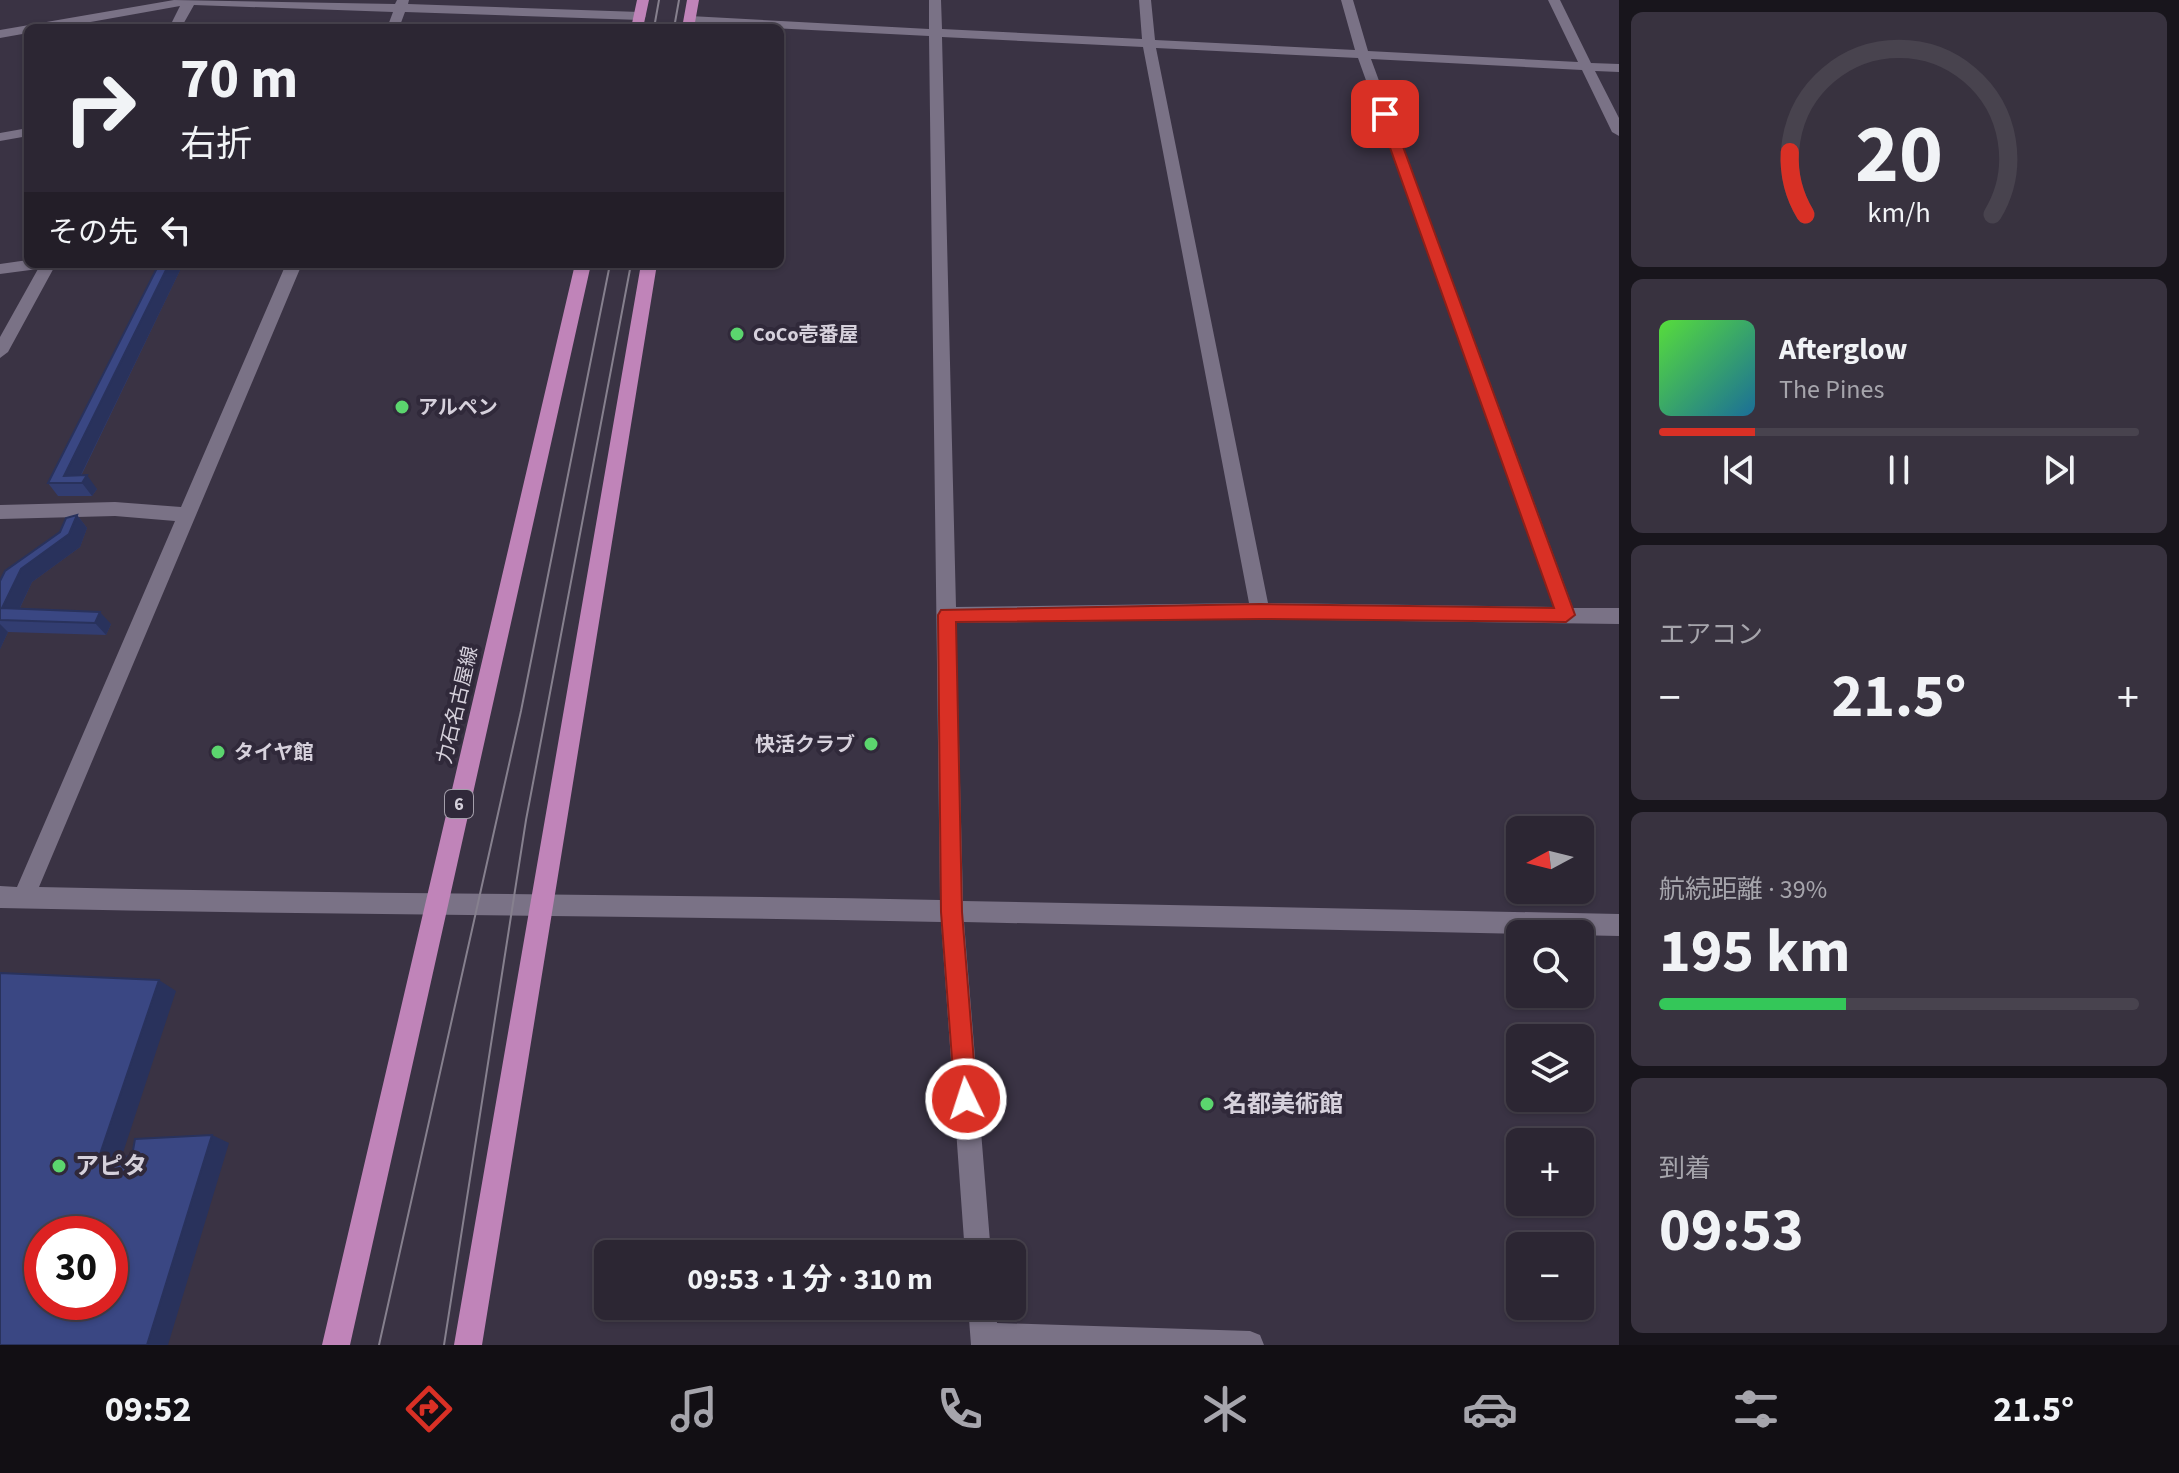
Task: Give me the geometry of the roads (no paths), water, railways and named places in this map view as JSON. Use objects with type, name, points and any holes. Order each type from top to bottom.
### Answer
[{"type":"main road","points":[[638,22],[643,0]]},
{"type":"main road","points":[[689,24],[693,0]]},
{"type":"main road","name":"力石名古屋線","points":[[336,1345],[582,268]]},
{"type":"main road","points":[[468,1345],[648,268]]},
{"type":"street","points":[[57,24],[190,0],[402,4],[638,22]]},
{"type":"street","points":[[177,24],[190,0]]},
{"type":"street","points":[[935,0],[952,912],[977,1240]]},
{"type":"street","points":[[1145,0],[1149,44],[1260,611]]},
{"type":"street","points":[[1347,0],[1363,55],[1566,615]]},
{"type":"street","points":[[1554,0],[1619,132]]},
{"type":"street","points":[[394,24],[402,4]]},
{"type":"street","points":[[784,28],[1619,68]]},
{"type":"street","points":[[0,34],[24,30]]},
{"type":"street","points":[[0,137],[24,133]]},
{"type":"street","points":[[0,269],[24,266]]},
{"type":"street","points":[[0,352],[46,268]]},
{"type":"street","points":[[292,268],[189,515],[11,897],[543,903],[1619,925]]},
{"type":"street","points":[[0,512],[115,509],[189,515]]},
{"type":"street","points":[[947,615],[1260,611],[1619,616]]},
{"type":"street","points":[[983,1320],[985,1340],[1250,1345]]},
{"type":"tram line","points":[[655,24],[659,0]]},
{"type":"tram line","points":[[675,24],[679,0]]},
{"type":"tram line","points":[[379,1345],[521,711],[609,268]]},
{"type":"tram line","points":[[444,1345],[526,820],[630,268]]},
{"type":"place","name":"CoCo壱番屋","points":[[737,334]]},
{"type":"place","name":"アルペン","points":[[402,407]]},
{"type":"place","name":"快活クラブ","points":[[871,744]]},
{"type":"place","name":"タイヤ館","points":[[218,752]]},
{"type":"place","name":"名都美術館","points":[[1207,1104]]},
{"type":"place","name":"アピタ","points":[[59,1166]]}]
